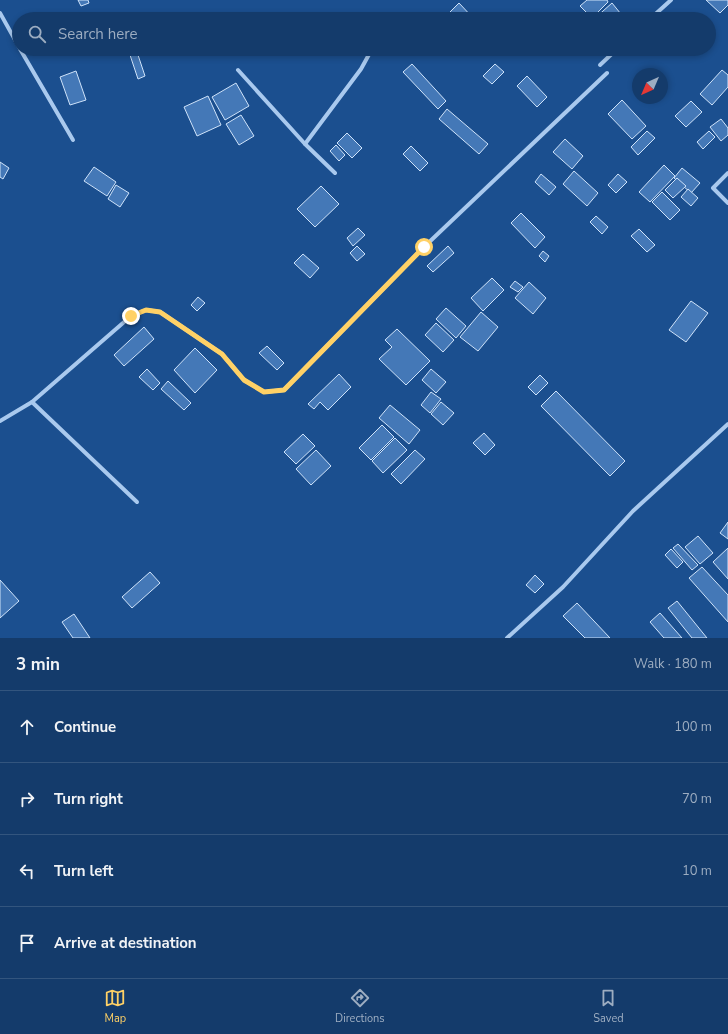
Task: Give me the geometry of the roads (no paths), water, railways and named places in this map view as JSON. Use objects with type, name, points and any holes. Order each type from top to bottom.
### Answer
[{"type":"street","points":[[658,12],[671,0]]},
{"type":"street","points":[[0,14],[12,34]]},
{"type":"street","points":[[25,56],[73,140]]},
{"type":"street","points":[[305,144],[361,69],[368,56]]},
{"type":"street","points":[[600,65],[610,56]]},
{"type":"street","points":[[238,70],[305,144],[335,173]]},
{"type":"street","points":[[0,421],[32,402],[131,316],[146,310],[160,312],[222,354],[244,380],[264,392],[284,390],[424,247],[607,73]]},
{"type":"street","points":[[728,173],[713,188],[728,203]]},
{"type":"street","points":[[32,402],[137,502]]},
{"type":"street","points":[[507,638],[563,586],[633,512],[728,424]]}]
